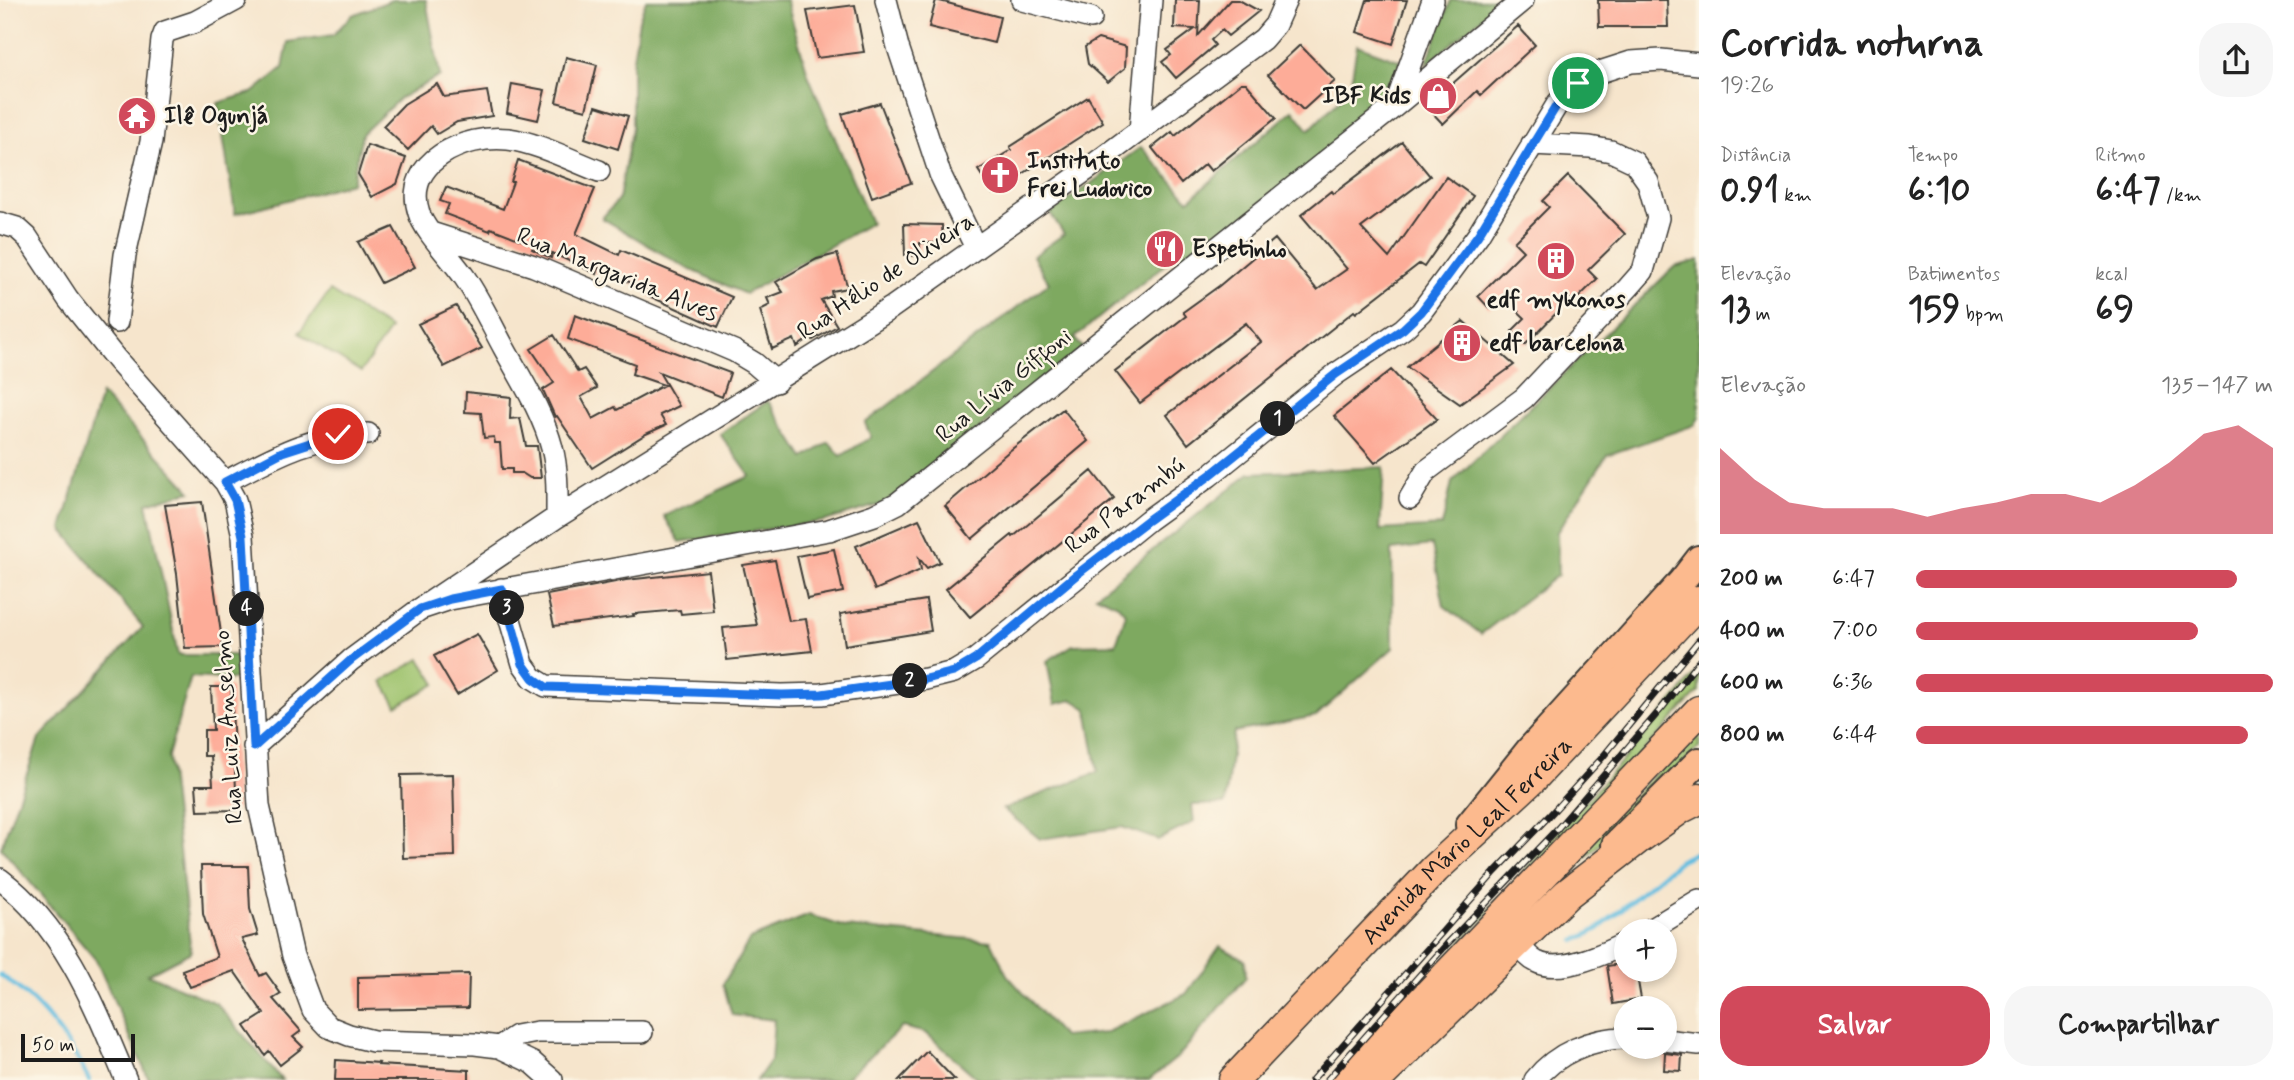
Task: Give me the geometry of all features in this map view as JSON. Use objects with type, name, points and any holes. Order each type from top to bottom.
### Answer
[{"type":"highway","name":"Avenida Mário Leal Ferreira","points":[[1234,1080],[1435,869],[1533,778],[1699,601]]},
{"type":"highway","points":[[1347,1080],[1699,711]]},
{"type":"highway","points":[[1376,1080],[1567,894],[1639,838],[1699,799]]},
{"type":"main road","points":[[1435,869],[1515,767],[1699,559]]},
{"type":"main road","points":[[1567,894],[1699,761]]},
{"type":"street","points":[[886,0],[898,47],[940,174],[976,248]]},
{"type":"street","points":[[1022,0],[1091,18]]},
{"type":"street","points":[[1140,131],[1151,0]]},
{"type":"street","name":"Rua Hélio de Oliveira","points":[[254,747],[351,660],[420,609],[557,517],[891,308],[1140,131],[1263,39],[1275,26],[1286,0]]},
{"type":"street","points":[[1395,106],[1433,0]]},
{"type":"street","name":"Rua Lívia Giffoni","points":[[420,609],[450,599],[829,530],[874,515],[898,503],[1395,106],[1523,0]]},
{"type":"street","points":[[117,322],[125,255],[151,142],[162,40],[165,32],[195,22],[231,2]]},
{"type":"street","name":"Rua Parambú","points":[[502,589],[523,664],[533,678],[546,687],[822,694],[926,679],[954,672],[976,659],[1076,575],[1209,476],[1336,374],[1403,329],[1421,312],[1478,235],[1558,103],[1578,83],[1631,62],[1661,60],[1699,64]]},
{"type":"street","points":[[557,517],[557,472],[552,447],[529,393],[468,283],[419,215],[416,199],[424,169],[436,157],[457,146],[487,139],[508,139],[528,144],[598,171]]},
{"type":"street","points":[[1410,498],[1426,471],[1524,398],[1643,271],[1658,218],[1648,182],[1634,162],[1611,151],[1590,147],[1532,144]]},
{"type":"street","name":"Rua Luiz Anselmo","points":[[0,223],[17,228],[27,237],[68,299],[116,359],[225,482],[235,500],[243,536],[254,747],[264,836],[293,956],[313,1010],[329,1027],[373,1041],[499,1047],[533,1062],[552,1080]]},
{"type":"street","name":"Rua Margarida Alves","points":[[430,233],[534,266],[734,351],[754,363],[776,382]]},
{"type":"street","points":[[225,482],[282,452],[312,441],[338,434],[368,434]]},
{"type":"street","points":[[0,879],[48,925],[66,953],[93,1000],[126,1080]]},
{"type":"street","points":[[1668,919],[1699,900]]},
{"type":"street","points":[[1518,943],[1527,956],[1539,964],[1550,965],[1594,958],[1614,949]]},
{"type":"street","points":[[499,1047],[516,1036],[537,1032],[642,1032]]},
{"type":"street","points":[[1535,1080],[1543,1069],[1562,1055],[1614,1038]]},
{"type":"street","points":[[1677,1041],[1699,1044]]},
{"type":"green space","points":[[392,0],[426,0],[440,76],[400,98],[362,134],[352,183],[235,214],[218,103],[254,92],[283,68],[288,42],[333,35],[352,15]]},
{"type":"green space","points":[[646,0],[786,0],[809,77],[871,223],[745,294],[685,267],[602,218],[619,199],[632,127],[632,65],[639,20]]},
{"type":"green space","points":[[1451,0],[1503,0],[1425,66]]},
{"type":"green space","points":[[1357,45],[1401,61],[1384,108],[1188,263],[1178,254],[1074,338],[1083,348],[885,503],[825,521],[680,542],[664,516],[750,476],[720,434],[768,401],[804,458],[829,442],[841,456],[871,437],[865,423],[1049,283],[1033,256],[1064,234],[1050,213],[1141,147],[1189,200],[1293,110],[1309,130],[1350,89]]},
{"type":"green space","points":[[1699,260],[1699,417],[1695,425],[1607,455],[1557,532],[1558,575],[1481,634],[1444,606],[1432,545],[1392,550],[1393,648],[1316,716],[1234,732],[1225,804],[1192,805],[1194,822],[1158,840],[1122,827],[1040,839],[1003,809],[1098,772],[1087,709],[1073,700],[1055,704],[1047,661],[1073,645],[1116,644],[1126,614],[1118,605],[1096,595],[1250,473],[1384,467],[1380,530],[1442,526],[1452,482],[1674,267]]},
{"type":"green space","points":[[330,291],[390,329],[361,372],[299,333]]},
{"type":"green space","points":[[101,394],[191,491],[147,503],[178,655],[236,655],[239,680],[191,677],[168,756],[191,952],[148,974],[216,1003],[282,1080],[149,1080],[96,960],[1,848],[39,739],[143,627],[62,529]]},
{"type":"green space","points":[[420,659],[436,684],[397,706],[382,681]]},
{"type":"green space","points":[[1699,670],[1699,691],[1413,993],[1621,762]]},
{"type":"green space","points":[[1699,728],[1699,747],[1520,922],[1516,919]]},
{"type":"green space","points":[[809,915],[845,927],[991,941],[1007,975],[1063,1037],[1105,1033],[1186,994],[1220,946],[1245,960],[1246,977],[1178,1057],[1149,1080],[979,1080],[926,1033],[902,1027],[844,1080],[757,1080],[771,1060],[774,1020],[732,1015],[723,984],[750,939]]},
{"type":"building","points":[[936,0],[1000,17],[994,43],[929,27]]},
{"type":"building","points":[[1175,0],[1200,0],[1198,36],[1230,0],[1239,0],[1259,11],[1228,36],[1222,30],[1211,40],[1215,45],[1176,78],[1162,62],[1171,55],[1167,50],[1195,29],[1174,28]]},
{"type":"building","points":[[1367,0],[1407,0],[1393,44],[1357,32]]},
{"type":"building","points":[[1598,0],[1667,0],[1668,27],[1599,27]]},
{"type":"building","points":[[855,5],[864,52],[817,58],[807,11]]},
{"type":"building","points":[[1518,26],[1535,45],[1481,95],[1477,91],[1443,124],[1426,106]]},
{"type":"building","points":[[1098,39],[1126,47],[1125,68],[1108,82],[1088,64],[1085,47]]},
{"type":"building","points":[[1300,45],[1335,81],[1303,110],[1268,75]]},
{"type":"building","points":[[566,57],[597,65],[586,110],[556,102]]},
{"type":"building","points":[[1241,83],[1246,83],[1276,118],[1211,171],[1205,164],[1181,184],[1152,148],[1172,132],[1175,136]]},
{"type":"building","points":[[437,84],[444,97],[487,91],[492,116],[457,122],[437,134],[431,126],[408,150],[383,126],[404,104]]},
{"type":"building","points":[[512,84],[545,90],[538,120],[507,113]]},
{"type":"building","points":[[1088,97],[1103,122],[993,193],[978,170]]},
{"type":"building","points":[[880,103],[911,183],[872,197],[842,114]]},
{"type":"building","points":[[596,106],[628,116],[618,149],[585,138]]},
{"type":"building","points":[[1402,142],[1430,176],[1361,228],[1389,258],[1446,177],[1473,196],[1424,267],[1419,264],[1356,313],[1354,311],[1188,444],[1167,415],[1261,342],[1246,323],[1140,403],[1115,371],[1186,316],[1183,312],[1275,239],[1317,290],[1347,269],[1301,215]]},
{"type":"building","points":[[367,145],[406,158],[397,184],[372,197],[358,174]]},
{"type":"building","points":[[518,160],[595,189],[576,234],[619,255],[621,250],[732,297],[718,327],[649,296],[651,292],[599,268],[597,274],[552,253],[551,258],[532,249],[534,245],[445,214],[449,204],[440,201],[446,187],[503,209]]},
{"type":"building","points":[[1568,176],[1625,234],[1588,270],[1597,279],[1574,302],[1570,299],[1525,345],[1512,331],[1525,318],[1503,297],[1489,308],[1478,296],[1523,251],[1514,242],[1549,207],[1543,201]]},
{"type":"building","points":[[904,224],[942,225],[943,243],[920,243],[919,256],[905,255]]},
{"type":"building","points":[[393,227],[415,267],[381,283],[358,242]]},
{"type":"building","points":[[837,254],[848,288],[831,291],[832,296],[821,300],[837,326],[813,340],[811,337],[797,347],[794,339],[772,349],[760,310],[770,305],[767,298],[783,292],[776,282],[817,259]]},
{"type":"building","points":[[456,306],[482,348],[444,367],[418,324]]},
{"type":"building","points":[[575,315],[730,373],[722,397],[659,372],[679,406],[660,415],[666,425],[646,434],[592,468],[557,416],[555,417],[543,390],[554,383],[531,349],[554,335],[578,372],[584,369],[597,388],[581,397],[593,419],[615,407],[617,410],[664,385],[632,374],[635,364],[568,339]]},
{"type":"building","name":"edf barcelona","points":[[1463,321],[1514,365],[1460,404],[1407,367]]},
{"type":"building","points":[[1391,370],[1437,419],[1375,463],[1334,416]]},
{"type":"building","points":[[466,392],[511,397],[510,419],[520,418],[526,446],[537,446],[541,478],[530,478],[522,473],[512,473],[512,469],[502,469],[500,443],[495,443],[494,437],[484,438],[481,413],[465,412]]},
{"type":"building","points":[[1063,409],[1088,441],[972,539],[945,506]]},
{"type":"building","points":[[1092,471],[1114,499],[970,617],[946,589]]},
{"type":"building","points":[[202,502],[223,647],[185,648],[177,574],[165,505]]},
{"type":"building","points":[[919,519],[940,562],[927,568],[919,558],[921,570],[875,590],[856,546]]},
{"type":"building","points":[[834,549],[843,592],[807,599],[797,556]]},
{"type":"building","points":[[775,560],[789,621],[806,619],[812,651],[727,660],[723,628],[757,625],[743,565]]},
{"type":"building","points":[[708,571],[713,611],[681,614],[680,610],[633,614],[634,616],[554,626],[547,595],[626,580]]},
{"type":"building","points":[[926,600],[931,631],[845,645],[840,614]]},
{"type":"building","points":[[477,634],[498,670],[457,695],[434,656]]},
{"type":"building","points":[[211,687],[231,687],[237,810],[198,811],[196,785],[213,785],[211,756],[204,756],[204,730],[213,730]]},
{"type":"building","points":[[453,774],[455,856],[403,858],[401,775]]},
{"type":"building","points":[[201,866],[248,866],[250,909],[258,935],[242,939],[260,976],[266,973],[281,994],[273,999],[301,1031],[293,1037],[303,1047],[280,1065],[269,1051],[265,1055],[245,1026],[264,1014],[234,971],[190,987],[182,970],[217,957],[203,914]]},
{"type":"building","points":[[1614,965],[1614,982],[1638,982],[1640,996],[1614,996],[1613,1004],[1607,966]]},
{"type":"building","points":[[469,974],[468,1008],[358,1010],[358,977]]},
{"type":"building","points":[[927,1051],[955,1080],[899,1080]]},
{"type":"building","points":[[1677,1054],[1682,1055],[1681,1071],[1664,1070],[1665,1059],[1677,1059]]},
{"type":"building","points":[[336,1060],[469,1070],[469,1080],[335,1080]]},
{"type":"waterway","points":[[1575,941],[1598,929],[1680,860],[1699,851]]},
{"type":"waterway","points":[[0,975],[40,1008],[72,1050],[89,1080]]},
{"type":"railway","points":[[1312,1080],[1495,872],[1601,759],[1699,640]]},
{"type":"railway","points":[[1327,1080],[1447,944],[1558,828],[1699,661]]},
{"type":"place","name":"IBF Kids","points":[[1438,96]]},
{"type":"place","name":"Ilê Ogunjá","points":[[137,116]]},
{"type":"place","name":"Instituto Frei Ludovico","points":[[1000,175]]},
{"type":"place","name":"Espetinho","points":[[1165,249]]},
{"type":"place","name":"edf mykonos","points":[[1556,261]]},
{"type":"place","name":"edf barcelona","points":[[1462,343]]},
{"type":"route","points":[[338,434],[282,452],[225,482],[235,500],[243,536],[254,747],[351,660],[420,609],[450,599],[502,589],[523,664],[533,678],[546,687],[822,694],[926,679],[954,672],[976,659],[1076,575],[1209,476],[1336,374],[1403,329],[1421,312],[1478,235],[1558,103],[1578,83]]}]
